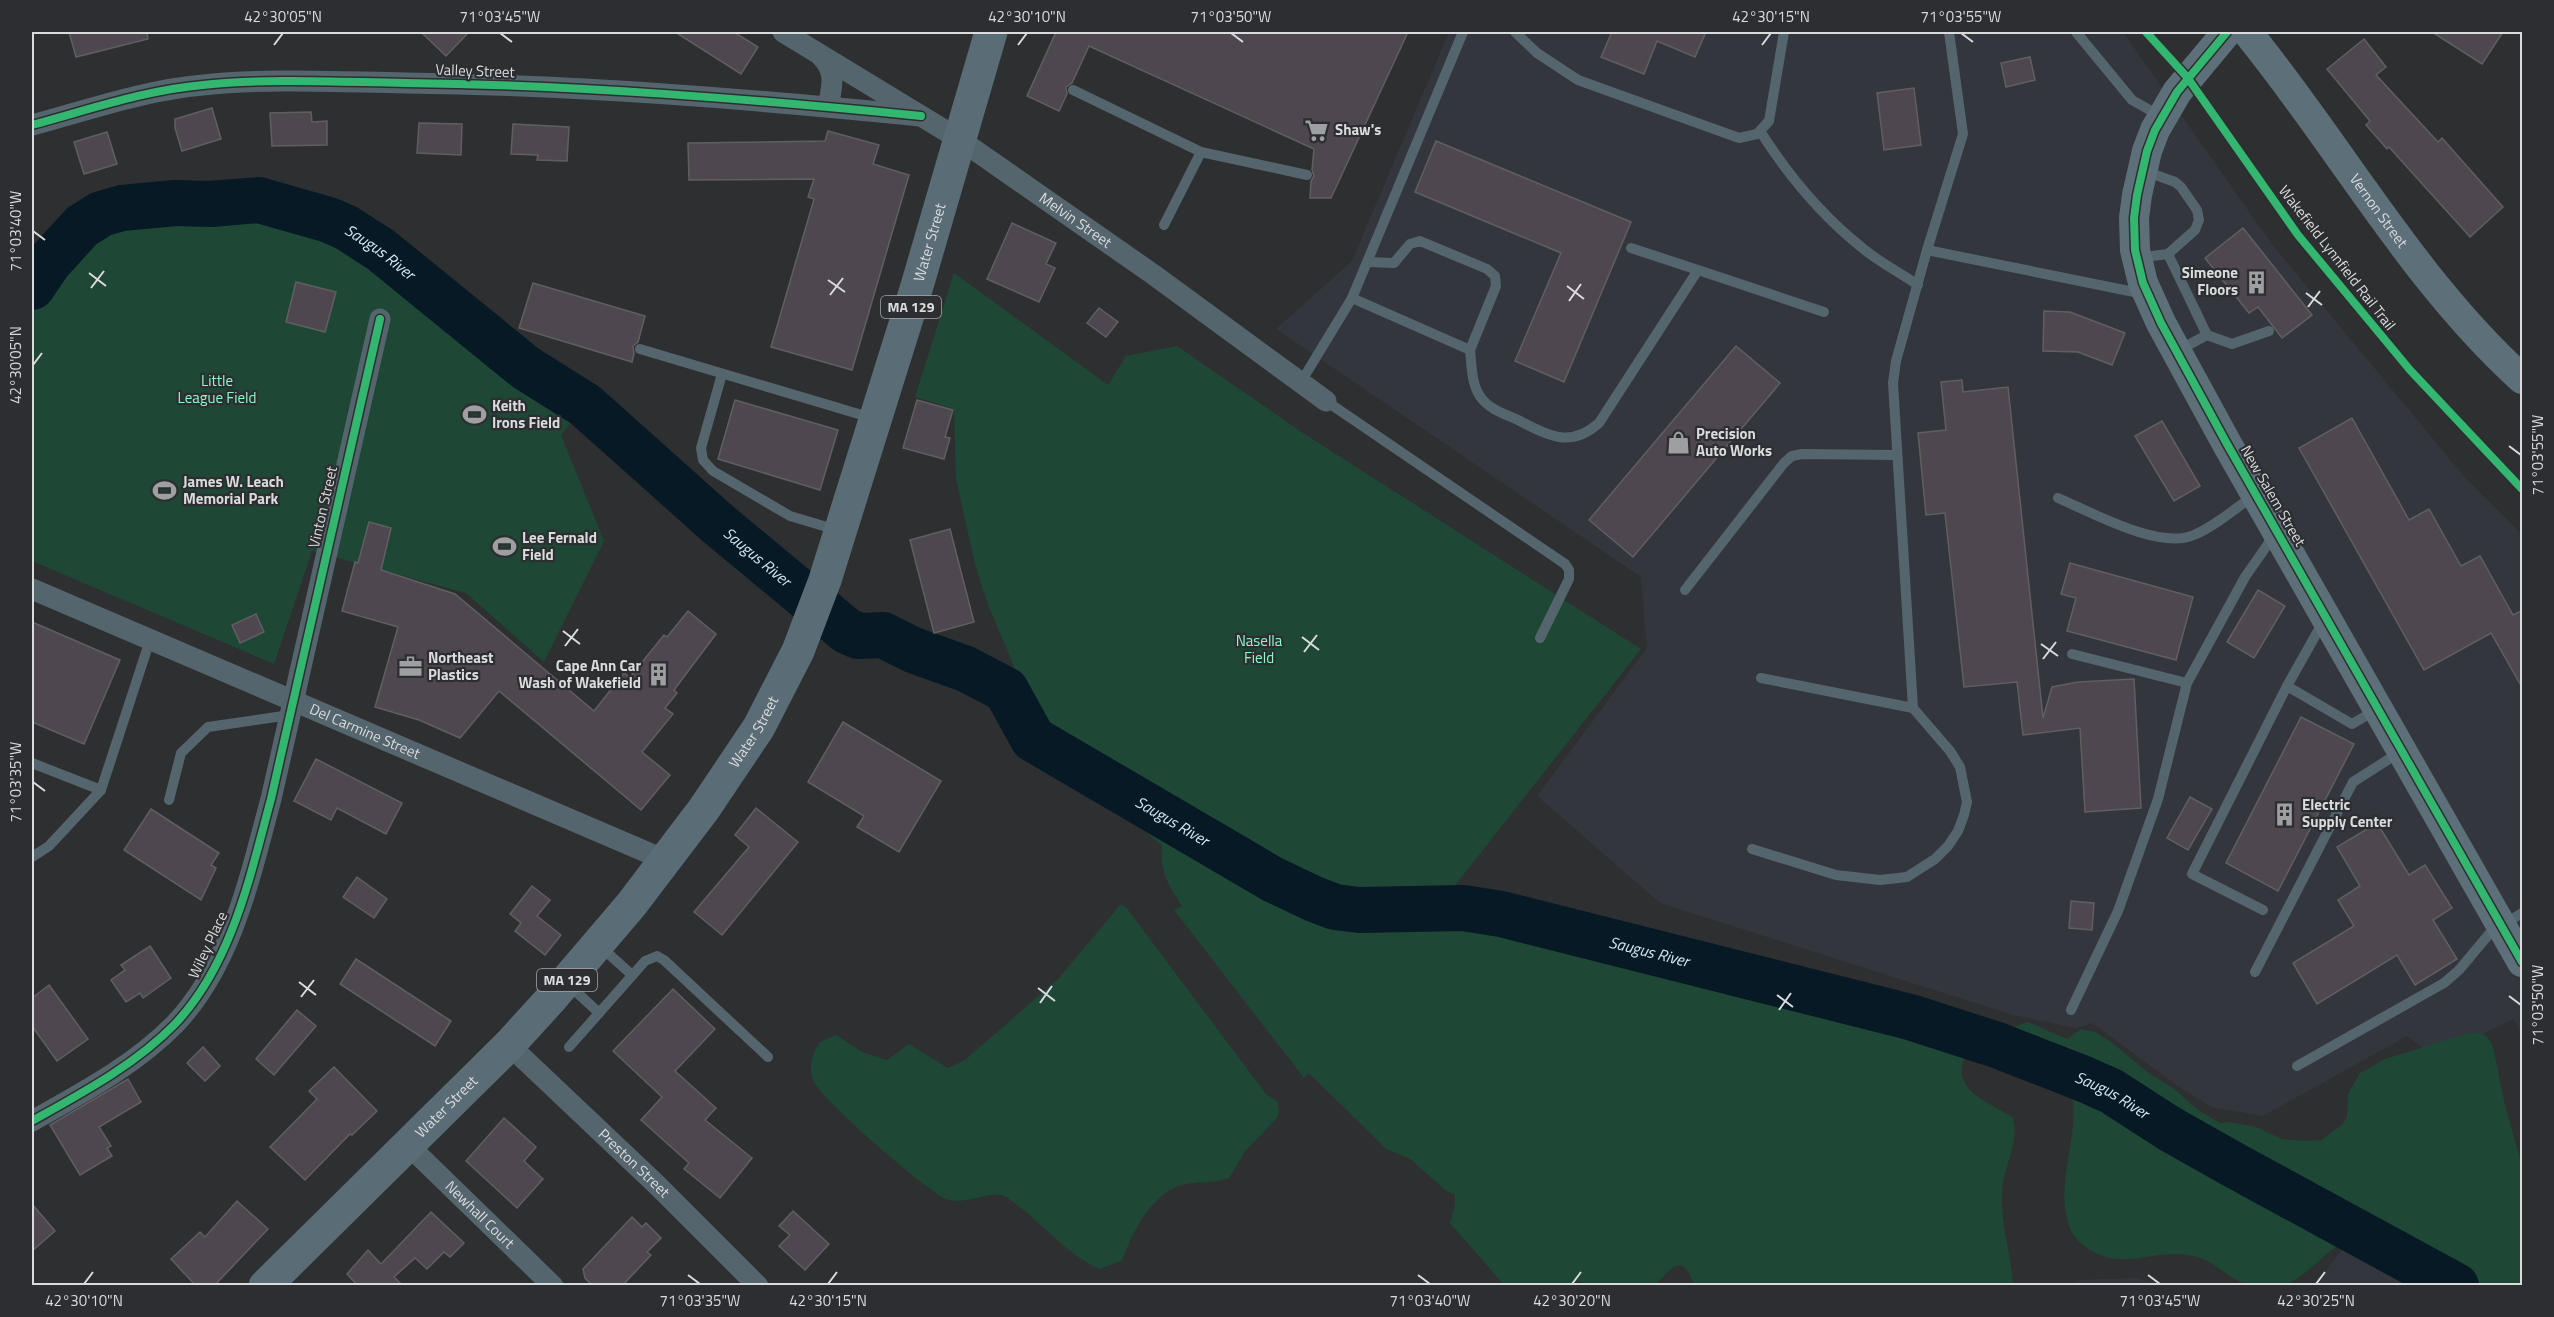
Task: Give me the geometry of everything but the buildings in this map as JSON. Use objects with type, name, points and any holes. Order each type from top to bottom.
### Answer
[{"type":"main road","name":"Water Street","points":[[265,1286],[509,1045],[565,982],[665,860],[749,743],[775,700],[809,626],[841,531],[917,286],[991,32]]},
{"type":"street","name":"Melvin Street","points":[[783,32],[959,139],[1154,275],[1326,401]]},
{"type":"street","name":"New Salem Street","points":[[2227,32],[2184,82],[2162,117],[2142,170],[2134,218],[2136,258],[2148,295],[2176,352],[2256,495],[2403,750],[2512,918],[2523,962]]},
{"type":"street","name":"Vernon Street","points":[[2247,32],[2424,272],[2506,364],[2523,379]]},
{"type":"street","name":"Melvin Street","points":[[816,51],[829,64],[833,74],[828,106]]},
{"type":"street","name":"Valley Street","points":[[32,125],[163,91],[256,81],[437,83],[587,88],[828,106],[921,116]]},
{"type":"street","name":"Vinton Street","points":[[292,709],[380,319]]},
{"type":"street","name":"Del Carmine Street","points":[[32,589],[150,640],[292,709],[665,860]]},
{"type":"street","name":"Wiley Place","points":[[32,1120],[135,1058],[176,1023],[209,978],[245,894],[271,799],[292,709]]},
{"type":"street","name":"Preston Street","points":[[509,1045],[705,1231],[758,1286]]},
{"type":"street","name":"Newhall Court","points":[[408,1145],[553,1286]]},
{"type":"lane","points":[[1301,382],[1352,298],[1463,32]]},
{"type":"lane","points":[[1515,32],[1537,54],[1578,80],[1735,137],[1748,137],[1767,125],[1772,112],[1784,32]]},
{"type":"lane","points":[[1752,849],[1836,875],[1880,880],[1907,877],[1935,859],[1948,846],[1958,831],[1966,802],[1960,767],[1950,751],[1913,708],[1894,376],[1927,250],[1963,134],[1949,32]]},
{"type":"lane","points":[[2076,32],[2132,100],[2162,117]]},
{"type":"lane","points":[[1073,90],[1201,152],[1307,175]]},
{"type":"lane","points":[[1760,131],[1784,169],[1813,203],[1861,247],[1918,285]]},
{"type":"lane","points":[[1164,225],[1201,152]]},
{"type":"lane","points":[[2136,258],[2168,254],[2194,230],[2199,220],[2198,213],[2178,184],[2142,170]]},
{"type":"lane","points":[[1368,262],[1394,263],[1410,244],[1420,241],[1490,271],[1495,276],[1496,286],[1470,350],[1476,387],[1492,408],[1553,436],[1569,438],[1586,433],[1604,417],[1698,270]]},
{"type":"lane","points":[[1631,248],[1824,312]]},
{"type":"lane","points":[[1927,250],[2148,295]]},
{"type":"lane","points":[[2168,254],[2207,335],[2232,344],[2269,331]]},
{"type":"lane","points":[[1352,298],[1470,350]]},
{"type":"lane","points":[[2176,352],[2207,335]]},
{"type":"lane","points":[[640,349],[875,419]]},
{"type":"lane","points":[[722,374],[701,448],[705,463],[712,471],[790,516],[841,531]]},
{"type":"lane","points":[[1326,401],[1565,564],[1569,570],[1568,582],[1540,638]]},
{"type":"lane","points":[[1685,590],[1784,463],[1792,456],[1802,454],[1897,454]]},
{"type":"lane","points":[[2058,498],[2148,535],[2175,539],[2200,532],[2256,495]]},
{"type":"lane","points":[[2071,1010],[2118,911],[2154,811],[2164,780],[2187,683],[2246,577],[2277,531]]},
{"type":"lane","points":[[2263,910],[2192,874],[2287,686],[2326,616]]},
{"type":"lane","points":[[32,857],[49,846],[100,790],[150,640]]},
{"type":"lane","points":[[2072,654],[2187,683]]},
{"type":"lane","points":[[1761,678],[1913,708]]},
{"type":"lane","points":[[2287,686],[2352,724],[2379,708]]},
{"type":"lane","points":[[169,800],[181,753],[208,727],[292,709]]},
{"type":"lane","points":[[2255,972],[2353,782],[2403,750]]},
{"type":"lane","points":[[32,763],[100,790]]},
{"type":"lane","points":[[2297,1066],[2444,983],[2459,970],[2490,933],[2512,918]]},
{"type":"lane","points":[[598,944],[632,975]]},
{"type":"lane","points":[[569,1047],[649,957],[662,958],[768,1057]]},
{"type":"lane","points":[[565,982],[599,1013]]},
{"type":"shaded area","points":[[1449,32],[2123,32],[2271,243],[2467,480],[2522,534],[2522,1036],[2514,1019],[2435,1057],[2407,1036],[2263,1116],[2211,1107],[2178,1086],[2092,1023],[2076,1028],[2013,1015],[1660,903],[1537,796],[1647,648],[1641,577],[1276,329],[1352,261]]},
{"type":"shaded area","points":[[2344,1247],[2419,1285],[2315,1285]]},
{"type":"shaded area","points":[[2134,1278],[2169,1285],[2070,1285],[2080,1280]]},
{"type":"green space","name":"Little League Field","points":[[259,200],[310,213],[347,228],[381,250],[526,368],[585,405],[561,435],[604,541],[544,662],[466,593],[312,551],[274,664],[32,561],[32,287],[71,236],[91,220],[115,209],[157,204],[213,204]]},
{"type":"green space","name":"Nasella Field","points":[[954,273],[1108,385],[1126,356],[1177,346],[1303,433],[1641,649],[1450,892],[1617,938],[1985,1018],[2006,1030],[2028,1022],[2067,1039],[2081,1029],[2095,1032],[2150,1074],[2173,1088],[2198,1110],[2220,1123],[2228,1122],[2256,1127],[2282,1139],[2321,1140],[2342,1125],[2347,1117],[2348,1094],[2360,1073],[2385,1059],[2469,1033],[2481,1034],[2489,1039],[2493,1047],[2505,1105],[2522,1166],[2522,1285],[2437,1285],[2348,1240],[2339,1244],[2290,1283],[2268,1287],[2245,1284],[2207,1261],[2193,1256],[2165,1254],[2114,1259],[2101,1255],[2087,1248],[2077,1239],[2067,1219],[2065,1186],[2073,1119],[2070,1088],[2054,1076],[2038,1078],[1972,1052],[1962,1064],[1962,1076],[1966,1085],[1980,1098],[2013,1118],[2015,1134],[2003,1182],[2002,1208],[2013,1285],[1694,1285],[1690,1274],[1681,1265],[1671,1269],[1655,1285],[1591,1285],[1578,1281],[1570,1285],[1504,1285],[1450,1223],[1455,1195],[1445,1190],[1410,1159],[1386,1149],[1309,1073],[1304,1078],[1174,910],[1182,906],[1169,885],[1164,871],[1162,846],[1132,820],[1128,810],[1062,762],[1021,683],[988,605],[975,564],[956,479],[954,409],[915,397]]},
{"type":"green space","points":[[1121,904],[1126,907],[1266,1094],[1278,1102],[1279,1112],[1277,1118],[1246,1150],[1229,1178],[1182,1185],[1166,1193],[1159,1198],[1142,1220],[1121,1261],[1099,1269],[1074,1254],[1006,1197],[993,1195],[960,1201],[944,1198],[933,1191],[834,1105],[813,1080],[811,1065],[820,1042],[836,1035],[862,1052],[887,1060],[909,1044],[948,1068],[965,1060],[1059,978]]},
{"type":"waterway","name":"Saugus River","points":[[32,287],[49,262],[82,226],[101,214],[122,208],[175,203],[211,204],[259,200],[329,220],[347,228],[381,250],[526,368],[585,405],[717,523],[847,631],[858,636],[883,635],[913,650],[966,669],[1006,690],[1033,739],[1272,879],[1335,907],[1359,910],[1463,908],[1501,914],[1910,1017],[1997,1045],[2111,1091],[2170,1129],[2456,1286]]},
{"type":"cycle path","name":"Wakefield Lynnfield Rail Trail","points":[[2146,32],[2187,77],[2298,235],[2410,370],[2522,489]]},
{"type":"cycle path","points":[[2227,32],[2177,92],[2155,130],[2147,151],[2134,218],[2135,250],[2143,283],[2161,323],[2227,444],[2522,962]]},
{"type":"cycle path","points":[[32,125],[160,91],[203,85],[279,81],[471,84],[600,90],[921,116]]},
{"type":"cycle path","points":[[32,1121],[107,1077],[143,1053],[159,1039],[195,1000],[225,947],[246,888],[271,799],[380,319]]},
{"type":"place","name":"Shaw's","points":[[1317,130]]},
{"type":"place","name":"Simeone Floors","points":[[2256,282]]},
{"type":"place","name":"Keith Irons Field","points":[[474,415]]},
{"type":"place","name":"Precision Auto Works","points":[[1678,443]]},
{"type":"place","name":"James W. Leach Memorial Park","points":[[165,491]]},
{"type":"place","name":"Lee Fernald Field","points":[[504,547]]},
{"type":"place","name":"Northeast Plastics","points":[[410,667]]},
{"type":"place","name":"Cape Ann Car Wash of Wakefield","points":[[659,675]]},
{"type":"place","name":"Electric Supply Center","points":[[2284,814]]}]
